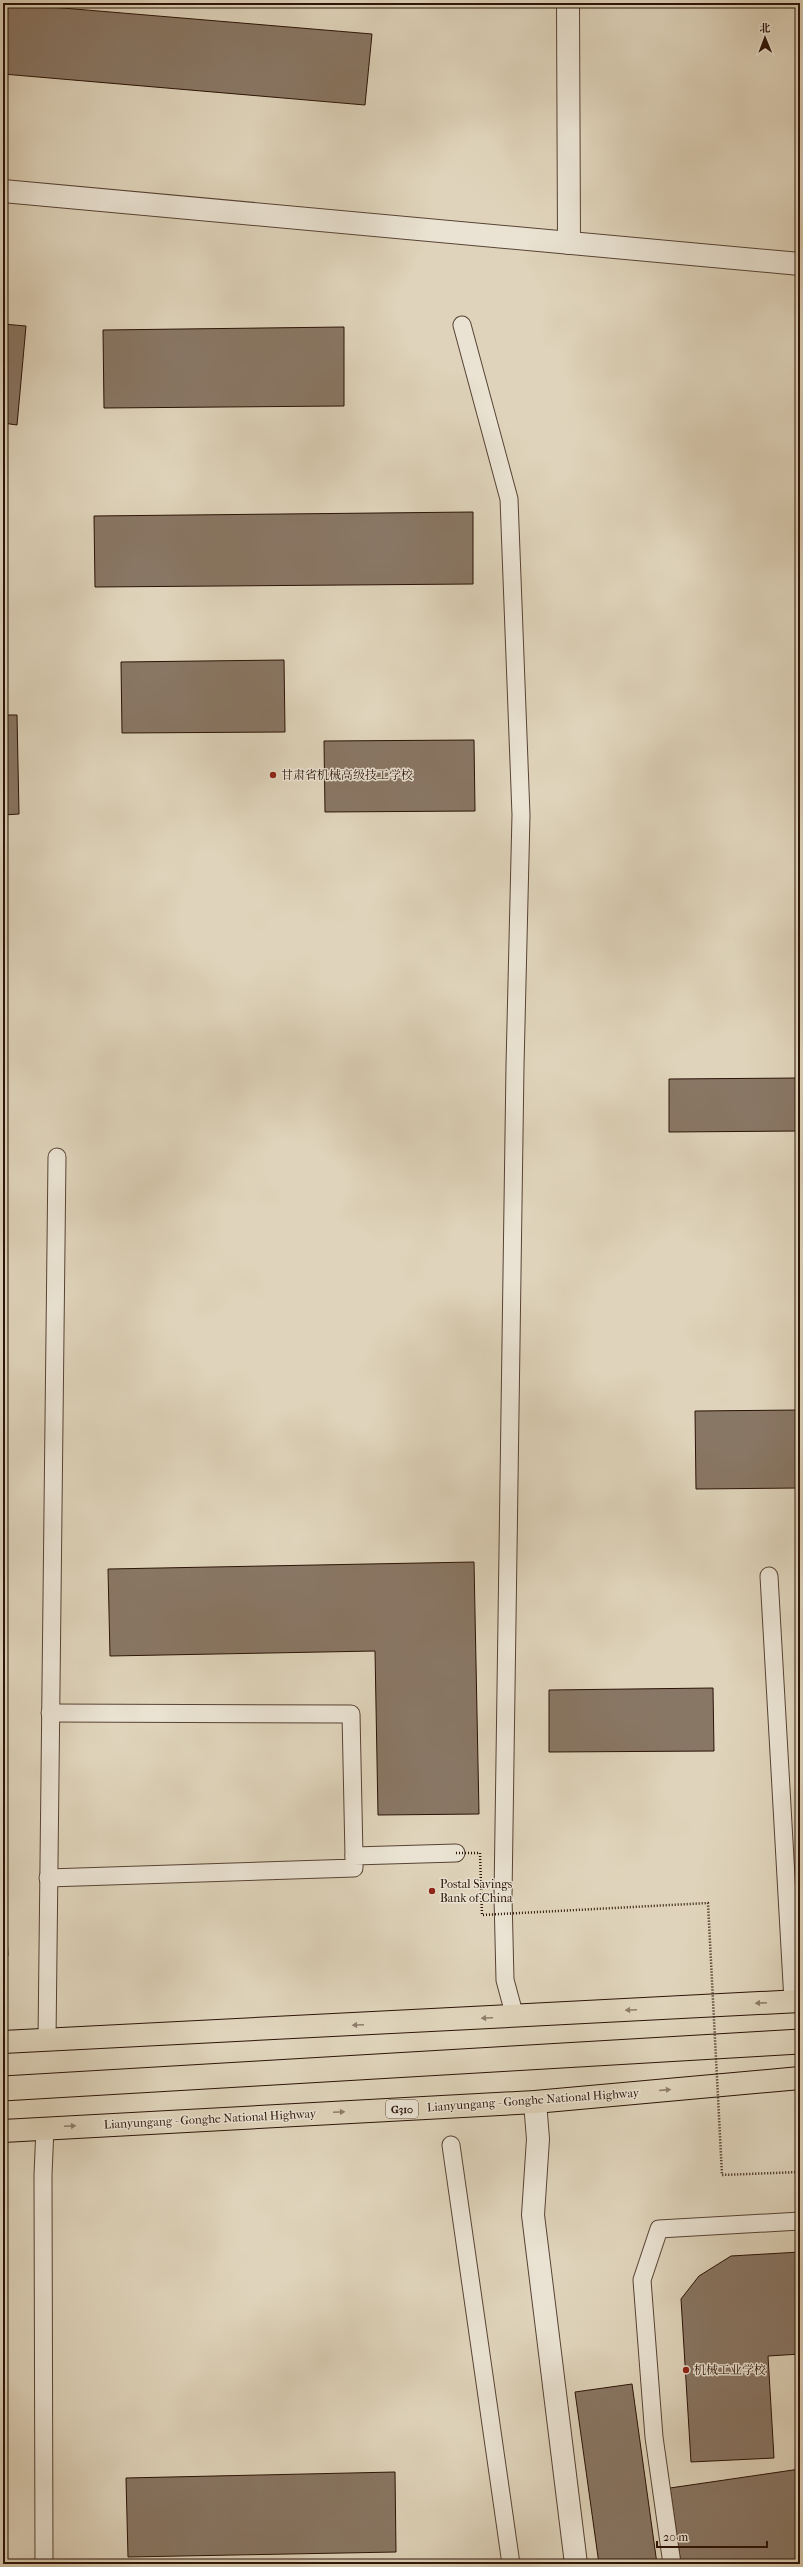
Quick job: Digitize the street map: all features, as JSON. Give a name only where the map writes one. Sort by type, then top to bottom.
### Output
[{"type":"highway","points":[[3,2042],[515,2017],[796,2001]]},
{"type":"highway","name":"Lianyungang - Gonghe National Highway","points":[[3,2131],[535,2102],[800,2078]]},
{"type":"street","points":[[568,3],[569,243]]},
{"type":"street","points":[[3,191],[800,264]]},
{"type":"street","points":[[535,2102],[538,2139],[533,2215],[576,2564]]},
{"type":"lane","points":[[462,325],[509,499],[521,815],[514,1082],[504,1897],[505,1980],[515,2017]]},
{"type":"lane","points":[[46,2040],[57,1157]]},
{"type":"lane","points":[[769,1576],[796,2001]]},
{"type":"lane","points":[[48,1878],[354,1868],[351,1714],[50,1713]]},
{"type":"lane","points":[[354,1856],[456,1853]]},
{"type":"lane","points":[[44,2564],[43,2175],[45,2128]]},
{"type":"lane","points":[[451,2146],[512,2564]]},
{"type":"lane","points":[[672,2564],[654,2437],[642,2280],[659,2229],[800,2221]]},
{"type":"path","points":[[456,1853],[480,1853],[482,1915],[708,1903],[722,2175],[800,2172]]},
{"type":"building","points":[[3,3],[372,34],[365,105],[3,74]]},
{"type":"building","points":[[3,324],[26,326],[17,425],[3,423]]},
{"type":"building","points":[[344,327],[344,406],[104,408],[103,330]]},
{"type":"building","points":[[473,512],[473,584],[95,587],[94,516]]},
{"type":"building","points":[[284,660],[285,732],[122,733],[121,662]]},
{"type":"building","points":[[3,715],[17,715],[19,814],[3,815]]},
{"type":"building","points":[[474,740],[475,811],[325,812],[324,741]]},
{"type":"building","points":[[800,1078],[800,1131],[669,1132],[669,1079]]},
{"type":"building","points":[[800,1410],[800,1488],[696,1489],[695,1411]]},
{"type":"building","points":[[474,1562],[479,1814],[378,1815],[375,1651],[110,1656],[108,1569]]},
{"type":"building","points":[[713,1688],[714,1751],[549,1752],[549,1690]]},
{"type":"building","points":[[3,1911],[6,1911],[8,1956],[3,1956]]},
{"type":"building","points":[[800,2252],[800,2354],[768,2356],[774,2458],[691,2462],[681,2299],[699,2276],[731,2256]]},
{"type":"building","points":[[632,2384],[657,2564],[599,2564],[575,2392]]},
{"type":"building","points":[[800,2469],[800,2564],[681,2564],[670,2488]]},
{"type":"building","points":[[395,2472],[396,2552],[128,2557],[126,2478]]},
{"type":"tram line","points":[[3,2076],[800,2029]]},
{"type":"tram line","points":[[3,2101],[800,2054]]},
{"type":"place","name":"甘肃省机械高级技工学校","points":[[273,775]]},
{"type":"place","name":"Postal Savings Bank of China","points":[[432,1891]]},
{"type":"place","name":"机械工业学校","points":[[686,2370]]}]
